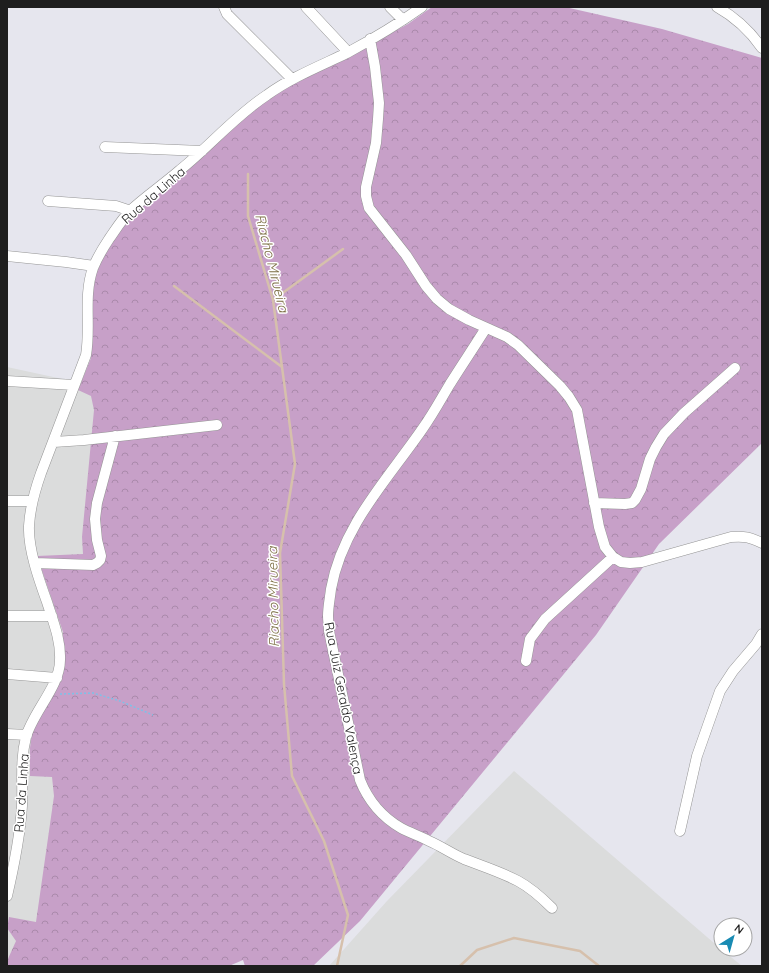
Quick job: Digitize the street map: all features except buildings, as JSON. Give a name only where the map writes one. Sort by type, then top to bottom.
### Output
[{"type":"street","points":[[224,7],[227,14],[292,79]]},
{"type":"street","points":[[306,7],[348,52]]},
{"type":"street","points":[[390,7],[403,20]]},
{"type":"street","name":"Rua da Linha","points":[[7,896],[16,858],[20,825],[23,792],[22,766],[24,747],[30,725],[48,695],[56,678],[60,661],[60,649],[56,629],[41,585],[31,544],[29,527],[32,501],[35,488],[54,442],[86,355],[88,344],[87,299],[89,281],[94,266],[102,250],[119,224],[142,200],[186,165],[266,95],[292,79],[348,52],[403,20],[422,7]]},
{"type":"street","points":[[717,7],[728,13],[744,26],[762,48]]},
{"type":"street","points":[[370,39],[379,103],[376,143],[366,187],[366,196],[369,208],[406,255],[426,286],[437,299],[449,309],[468,320],[508,337],[518,344],[569,396],[576,410],[599,527],[605,547],[613,558],[630,564],[642,562],[731,537],[744,536],[762,543]]},
{"type":"street","points":[[105,147],[202,151]]},
{"type":"street","points":[[48,201],[116,206],[131,211]]},
{"type":"street","points":[[7,256],[94,266]]},
{"type":"street","name":"Rua Juiz Geraldo Valença","points":[[486,328],[426,424],[391,470],[364,510],[347,540],[333,578],[329,600],[329,631],[360,780],[372,804],[401,828],[463,858],[519,881],[530,888],[552,908]]},
{"type":"street","points":[[594,503],[632,503],[641,489],[650,459],[664,434],[684,413],[735,368]]},
{"type":"street","points":[[7,380],[74,385]]},
{"type":"street","points":[[54,442],[217,425]]},
{"type":"street","points":[[35,563],[93,565],[100,560],[101,556],[97,540],[95,519],[96,510],[115,436]]},
{"type":"street","points":[[7,501],[32,501]]},
{"type":"street","points":[[526,661],[530,639],[544,619],[613,558]]},
{"type":"street","points":[[7,616],[52,616]]},
{"type":"street","points":[[680,831],[697,756],[720,691],[733,671],[756,644],[762,634]]},
{"type":"street","points":[[7,674],[56,678]]},
{"type":"street","points":[[7,734],[27,735]]},
{"type":"path","points":[[48,695],[93,693],[120,701],[153,715]]},
{"type":"shaded area","points":[[7,367],[118,391],[242,941],[231,966],[7,966]]},
{"type":"shaded area","points":[[514,771],[713,942],[713,957],[731,957],[742,966],[329,966],[387,901]]},
{"type":"green space","points":[[432,7],[565,7],[662,29],[762,58],[762,443],[659,544],[596,635],[360,921],[313,966],[245,966],[243,960],[229,966],[7,966],[7,961],[16,941],[7,928],[9,917],[36,922],[54,796],[52,777],[30,776],[30,748],[33,726],[63,663],[63,632],[37,556],[83,554],[82,537],[94,410],[91,396],[78,390],[91,358],[91,295],[96,269],[118,234],[135,212],[266,99],[292,83],[320,71],[408,24]]},
{"type":"waterway","name":"Riacho Mirueira","points":[[248,174],[248,216],[273,300],[295,464],[280,553],[284,684],[292,776],[324,841],[348,915],[337,966]]},
{"type":"waterway","points":[[273,300],[343,249]]},
{"type":"waterway","points":[[174,286],[282,367]]},
{"type":"waterway","name":"Riacho Mirueira","points":[[460,966],[477,950],[514,938],[580,951],[599,966]]}]
